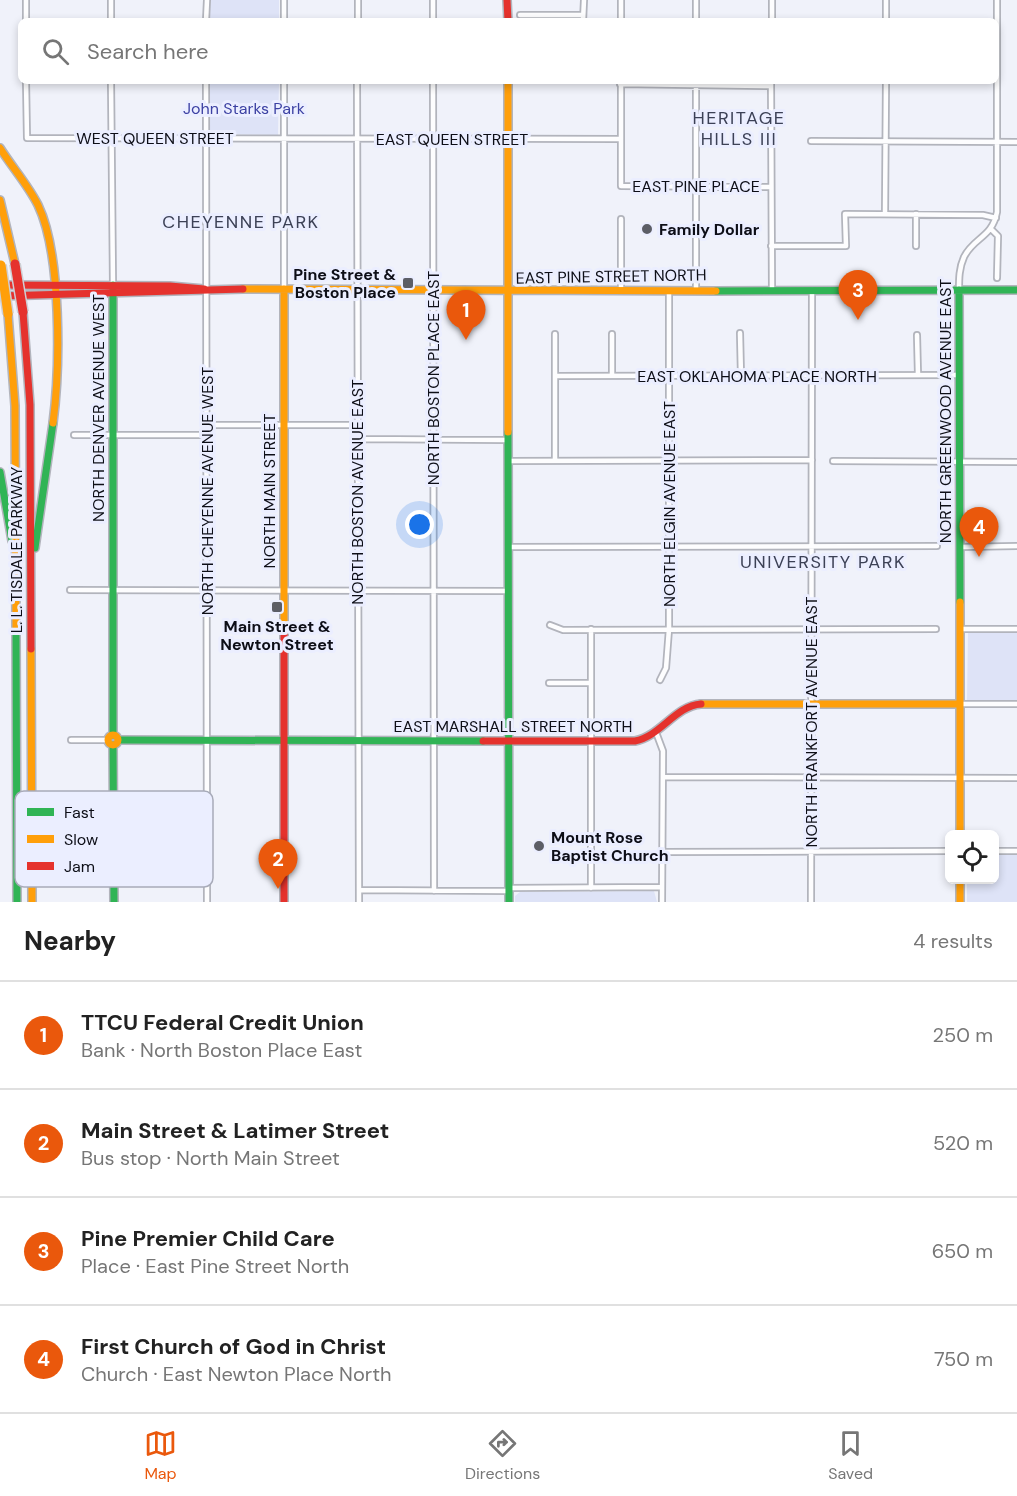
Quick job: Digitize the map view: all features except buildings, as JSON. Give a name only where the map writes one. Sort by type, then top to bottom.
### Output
[{"type":"main road","points":[[507,0],[508,18]]},
{"type":"main road","points":[[508,84],[509,902]]},
{"type":"main road","points":[[0,148],[26,184],[42,217],[56,289],[55,412],[31,574]]},
{"type":"main road","name":"L. L. TISDALE PARKWAY","points":[[0,200],[15,264],[22,312],[30,405],[32,791]]},
{"type":"main road","name":"L. L. TISDALE PARKWAY","points":[[0,264],[8,314],[15,406],[17,791]]},
{"type":"main road","name":"EAST PINE STREET NORTH","points":[[0,285],[56,289],[196,292],[206,289],[507,292],[1017,290]]},
{"type":"main road","name":"EAST PINE STREET NORTH","points":[[0,296],[56,289]]},
{"type":"main road","name":"NORTH DENVER AVENUE WEST","points":[[113,289],[113,791]]},
{"type":"main road","name":"NORTH MAIN STREET","points":[[284,289],[284,902]]},
{"type":"main road","name":"NORTH GREENWOOD AVENUE EAST","points":[[959,290],[960,830]]},
{"type":"main road","points":[[0,472],[16,567]]},
{"type":"main road","name":"EAST MARSHALL STREET NORTH","points":[[113,740],[640,741],[657,735],[678,713],[697,704],[960,704]]},
{"type":"main road","points":[[960,884],[960,902]]},
{"type":"main road","name":"L. L. TISDALE PARKWAY","points":[[17,887],[17,902]]},
{"type":"main road","name":"L. L. TISDALE PARKWAY","points":[[32,887],[32,902]]},
{"type":"main road","name":"NORTH DENVER AVENUE WEST","points":[[114,887],[114,902]]},
{"type":"street","points":[[26,0],[26,18]]},
{"type":"street","points":[[111,0],[111,18]]},
{"type":"street","points":[[206,18],[207,0]]},
{"type":"street","points":[[284,0],[284,18]]},
{"type":"street","points":[[358,0],[358,18]]},
{"type":"street","points":[[433,0],[433,18]]},
{"type":"street","points":[[520,15],[544,18],[583,18],[584,0]]},
{"type":"street","points":[[621,0],[621,18]]},
{"type":"street","points":[[696,0],[696,18]]},
{"type":"street","points":[[772,0],[772,18]]},
{"type":"street","points":[[886,0],[886,18]]},
{"type":"street","name":"NORTH GREENWOOD AVENUE EAST","points":[[997,0],[997,18]]},
{"type":"street","name":"WEST QUEEN STREET","points":[[26,84],[27,138],[284,139]]},
{"type":"street","name":"NORTH DENVER AVENUE WEST","points":[[111,84],[113,289]]},
{"type":"street","name":"NORTH CHEYENNE AVENUE WEST","points":[[206,84],[207,791]]},
{"type":"street","name":"NORTH MAIN STREET","points":[[284,84],[284,289]]},
{"type":"street","name":"NORTH BOSTON AVENUE EAST","points":[[357,84],[359,902]]},
{"type":"street","name":"NORTH BOSTON PLACE EAST","points":[[433,84],[434,891]]},
{"type":"street","points":[[620,84],[621,140]]},
{"type":"street","points":[[696,84],[696,290]]},
{"type":"street","points":[[771,84],[772,290]]},
{"type":"street","points":[[885,214],[886,84]]},
{"type":"street","name":"NORTH GREENWOOD AVENUE EAST","points":[[959,290],[960,270],[964,257],[989,232],[996,218],[997,84]]},
{"type":"street","name":"EAST QUEEN STREET","points":[[284,139],[621,140]]},
{"type":"street","name":"EAST PINE PLACE","points":[[621,140],[621,186],[771,187]]},
{"type":"street","points":[[812,141],[1017,141]]},
{"type":"street","points":[[771,246],[846,246],[845,214],[983,215],[996,218]]},
{"type":"street","points":[[916,214],[916,246]]},
{"type":"street","points":[[621,219],[621,290]]},
{"type":"street","points":[[989,232],[998,236],[997,278]]},
{"type":"street","name":"NORTH ELGIN AVENUE EAST","points":[[660,680],[666,668],[669,629],[669,290]]},
{"type":"street","name":"NORTH FRANKFORT AVENUE EAST","points":[[811,902],[812,290]]},
{"type":"street","points":[[740,333],[741,376]]},
{"type":"street","points":[[555,334],[555,461]]},
{"type":"street","points":[[612,334],[612,376]]},
{"type":"street","points":[[917,335],[918,375]]},
{"type":"street","name":"EAST OKLAHOMA PLACE NORTH","points":[[555,376],[959,375]]},
{"type":"street","points":[[207,425],[357,425]]},
{"type":"street","points":[[74,435],[206,435]]},
{"type":"street","points":[[357,440],[508,440]]},
{"type":"street","points":[[509,461],[812,460]]},
{"type":"street","points":[[833,461],[1017,462]]},
{"type":"street","points":[[508,547],[937,546]]},
{"type":"street","points":[[960,547],[1017,546]]},
{"type":"street","points":[[70,590],[508,591]]},
{"type":"street","points":[[550,625],[563,630],[936,629]]},
{"type":"street","points":[[591,629],[591,888]]},
{"type":"street","points":[[960,629],[1017,629]]},
{"type":"street","points":[[549,683],[591,683]]},
{"type":"street","name":"EAST MARSHALL STREET NORTH","points":[[960,704],[1017,704]]},
{"type":"street","points":[[657,735],[663,752],[662,902]]},
{"type":"street","points":[[70,740],[113,740]]},
{"type":"street","points":[[663,777],[1017,778]]},
{"type":"street","points":[[663,852],[945,851]]},
{"type":"street","points":[[999,851],[1017,851]]},
{"type":"street","points":[[359,890],[662,887]]},
{"type":"green space","points":[[210,0],[279,0],[279,18],[209,18]]},
{"type":"green space","name":"John Starks Park","points":[[209,84],[279,84],[278,135],[212,134],[209,128]]},
{"type":"green space","points":[[968,632],[1017,633],[1017,700],[967,700]]},
{"type":"green space","points":[[999,854],[1017,855],[1017,902],[967,902],[967,884],[999,884]]},
{"type":"green space","points":[[654,891],[657,902],[515,902],[515,896],[520,892]]},
{"type":"traffic: fast","points":[[113,285],[113,735]]},
{"type":"traffic: fast","points":[[959,290],[960,602]]},
{"type":"traffic: fast","points":[[716,291],[1017,290]]},
{"type":"traffic: fast","points":[[35,548],[53,423]]},
{"type":"traffic: fast","points":[[508,432],[509,902]]},
{"type":"traffic: fast","points":[[0,472],[12,541]]},
{"type":"traffic: fast","points":[[16,630],[17,791]]},
{"type":"traffic: fast","points":[[119,740],[483,741]]},
{"type":"traffic: fast","points":[[113,745],[113,791]]},
{"type":"traffic: fast","points":[[17,887],[17,902]]},
{"type":"traffic: fast","points":[[114,887],[114,902]]},
{"type":"traffic: slow","points":[[508,84],[508,432]]},
{"type":"traffic: slow","points":[[0,148],[30,190],[46,227],[55,282],[57,312],[57,373],[53,423]]},
{"type":"traffic: slow","points":[[0,200],[15,264]]},
{"type":"traffic: slow","points":[[1,265],[8,314]]},
{"type":"traffic: slow","points":[[243,289],[716,291]]},
{"type":"traffic: slow","points":[[284,289],[284,633]]},
{"type":"traffic: slow","points":[[8,314],[15,406],[16,630]]},
{"type":"traffic: slow","points":[[960,602],[960,830]]},
{"type":"traffic: slow","points":[[31,649],[32,791]]},
{"type":"traffic: slow","points":[[701,704],[960,704]]},
{"type":"traffic: slow","points":[[113,735],[117,736],[118,740],[117,744],[113,745],[109,744],[108,740],[109,736],[113,735]]},
{"type":"traffic: slow","points":[[960,884],[960,902]]},
{"type":"traffic: slow","points":[[32,887],[32,902]]},
{"type":"traffic: jam","points":[[507,0],[508,18]]},
{"type":"traffic: jam","points":[[15,264],[23,312]]},
{"type":"traffic: jam","points":[[0,285],[170,286],[204,289]]},
{"type":"traffic: jam","points":[[0,296],[243,289]]},
{"type":"traffic: jam","points":[[23,312],[30,405],[31,649]]},
{"type":"traffic: jam","points":[[284,633],[284,902]]},
{"type":"traffic: jam","points":[[483,741],[635,741],[653,733],[683,710],[701,704]]},
{"type":"place","name":"Family Dollar","points":[[647,229]]},
{"type":"place","name":"Pine Street & Boston Place","points":[[408,283]]},
{"type":"place","name":"Pine Premier Child Care","points":[[858,320]]},
{"type":"place","name":"TTCU Federal Credit Union","points":[[466,340]]},
{"type":"place","name":"First Church of God in Christ","points":[[979,557]]},
{"type":"place","name":"Main Street & Newton Street","points":[[277,607]]},
{"type":"place","name":"Mount Rose Baptist Church","points":[[539,846]]},
{"type":"place","name":"Main Street & Latimer Street","points":[[278,889]]},
{"type":"district","name":"HERITAGE HILLS III","points":[[739,128]]},
{"type":"district","name":"CHEYENNE PARK","points":[[241,222]]},
{"type":"district","name":"UNIVERSITY PARK","points":[[823,562]]}]
